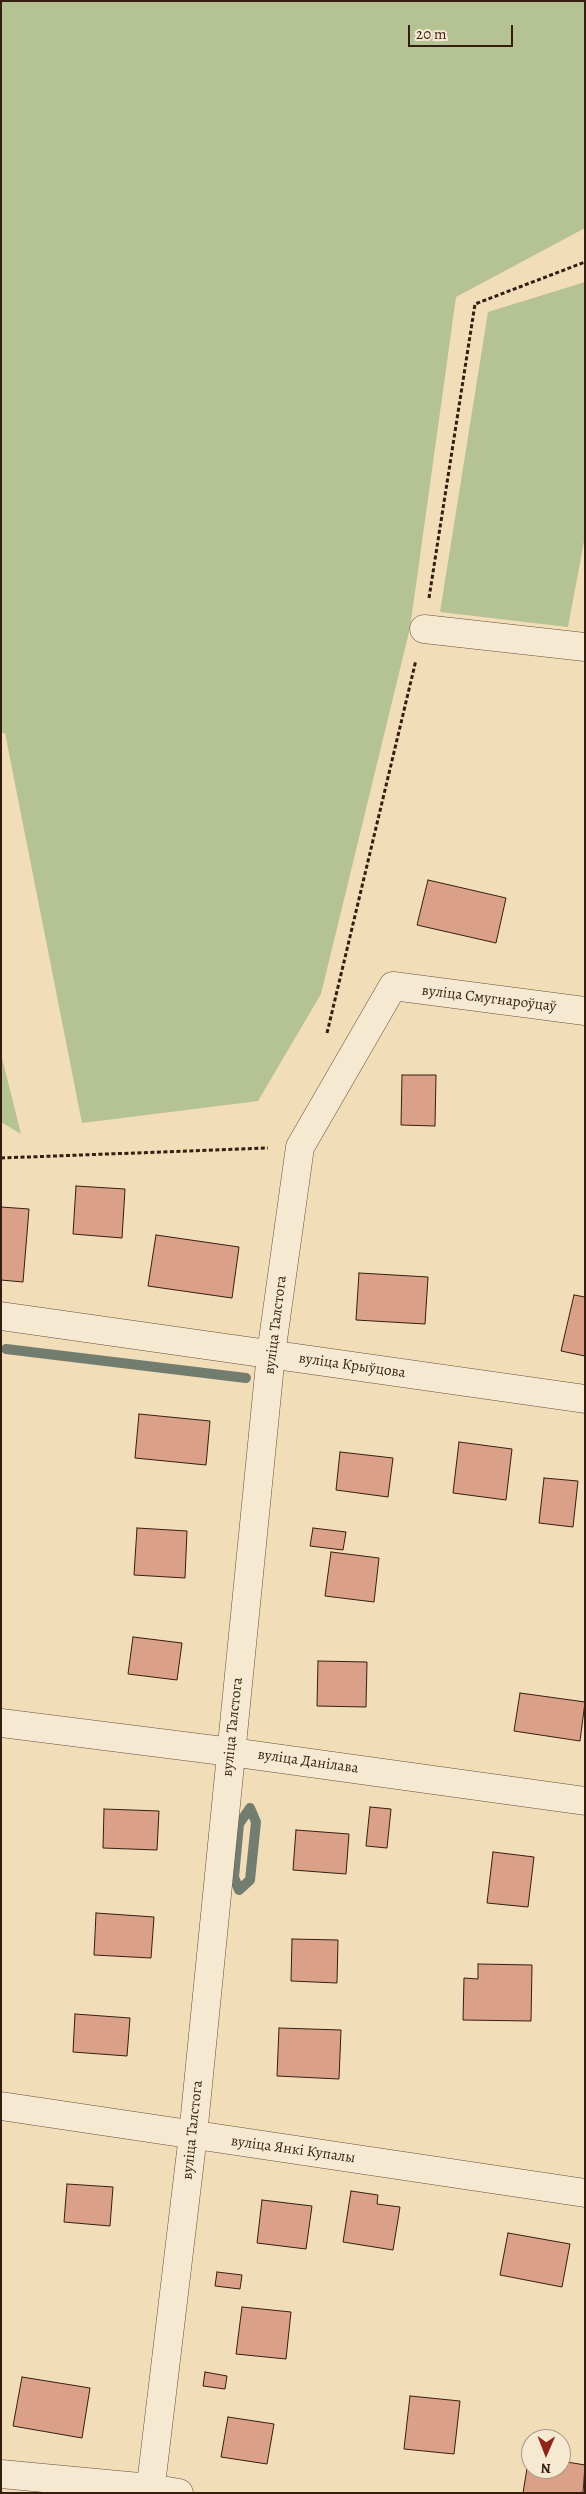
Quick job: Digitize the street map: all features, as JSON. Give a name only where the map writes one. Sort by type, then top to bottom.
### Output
[{"type":"street","points":[[424,629],[585,647]]},
{"type":"street","name":"вуліца Смугнароўцаў","points":[[393,986],[585,1011]]},
{"type":"street","name":"вуліца Талстога","points":[[150,2490],[193,2135],[271,1354],[300,1147],[393,986]]},
{"type":"street","name":"вуліца Крыўцова","points":[[1,1316],[585,1399]]},
{"type":"street","name":"вуліца Данілава","points":[[1,1724],[231,1752],[585,1802]]},
{"type":"street","name":"вуліца Янкі Купалы","points":[[1,2106],[585,2193]]},
{"type":"street","points":[[1,2474],[179,2493]]},
{"type":"path","points":[[325,1042],[424,629],[475,304],[585,262]]},
{"type":"path","points":[[1,1158],[300,1147]]},
{"type":"green space","points":[[1,1],[585,1],[585,228],[456,297],[410,628],[321,994],[258,1101],[82,1123],[5,733],[1,733]]},
{"type":"green space","points":[[585,282],[585,536],[568,627],[440,612],[488,312]]},
{"type":"green space","points":[[1,1054],[21,1134],[1,1122]]},
{"type":"building","points":[[428,880],[506,898],[496,943],[417,925]]},
{"type":"building","points":[[402,1075],[436,1075],[435,1126],[401,1125]]},
{"type":"building","points":[[76,1186],[125,1189],[122,1238],[73,1234]]},
{"type":"building","points":[[1,1207],[29,1209],[23,1282],[1,1280]]},
{"type":"building","points":[[156,1235],[239,1247],[232,1298],[148,1286]]},
{"type":"building","points":[[359,1273],[428,1277],[425,1324],[356,1320]]},
{"type":"building","points":[[574,1295],[585,1297],[585,1356],[561,1351]]},
{"type":"building","points":[[139,1414],[210,1421],[206,1465],[135,1458]]},
{"type":"building","points":[[459,1442],[512,1449],[506,1500],[453,1493]]},
{"type":"building","points":[[340,1452],[393,1458],[388,1497],[336,1490]]},
{"type":"building","points":[[544,1478],[578,1481],[573,1527],[539,1523]]},
{"type":"building","points":[[137,1528],[187,1531],[185,1578],[134,1575]]},
{"type":"building","points":[[313,1528],[346,1532],[343,1550],[310,1546]]},
{"type":"building","points":[[331,1552],[379,1558],[374,1602],[325,1596]]},
{"type":"building","points":[[133,1637],[182,1643],[177,1680],[128,1674]]},
{"type":"building","points":[[318,1661],[367,1662],[366,1707],[317,1706]]},
{"type":"building","points":[[520,1693],[585,1702],[580,1741],[514,1731]]},
{"type":"building","points":[[370,1807],[391,1809],[387,1848],[366,1846]]},
{"type":"building","points":[[104,1809],[159,1811],[157,1850],[103,1848]]},
{"type":"building","points":[[296,1830],[349,1834],[346,1874],[293,1870]]},
{"type":"building","points":[[493,1852],[534,1857],[528,1907],[487,1903]]},
{"type":"building","points":[[96,1913],[154,1917],[151,1958],[94,1955]]},
{"type":"building","points":[[292,1939],[338,1940],[337,1983],[291,1981]]},
{"type":"building","points":[[478,1964],[532,1965],[531,2021],[463,2020],[464,1978],[478,1979]]},
{"type":"building","points":[[75,2014],[130,2018],[127,2056],[73,2052]]},
{"type":"building","points":[[279,2028],[341,2030],[339,2079],[277,2076]]},
{"type":"building","points":[[67,2184],[113,2187],[110,2226],[64,2222]]},
{"type":"building","points":[[351,2191],[378,2195],[377,2204],[400,2207],[393,2250],[343,2242]]},
{"type":"building","points":[[262,2200],[312,2206],[306,2249],[257,2243]]},
{"type":"building","points":[[508,2233],[570,2244],[562,2287],[500,2275]]},
{"type":"building","points":[[217,2272],[242,2275],[240,2289],[215,2286]]},
{"type":"building","points":[[242,2307],[291,2312],[286,2359],[236,2354]]},
{"type":"building","points":[[205,2372],[227,2376],[225,2389],[203,2386]]},
{"type":"building","points":[[22,2377],[90,2388],[82,2438],[13,2426]]},
{"type":"building","points":[[410,2396],[460,2401],[454,2454],[404,2449]]},
{"type":"building","points":[[228,2417],[274,2424],[267,2464],[221,2457]]},
{"type":"building","points":[[571,2463],[585,2465],[583,2493],[523,2493],[525,2479],[571,2479]]},
{"type":"waterway","points":[[6,1349],[246,1378]]},
{"type":"waterway","points":[[250,1808],[256,1822],[250,1880],[239,1890],[234,1877],[239,1824],[250,1808]]}]
